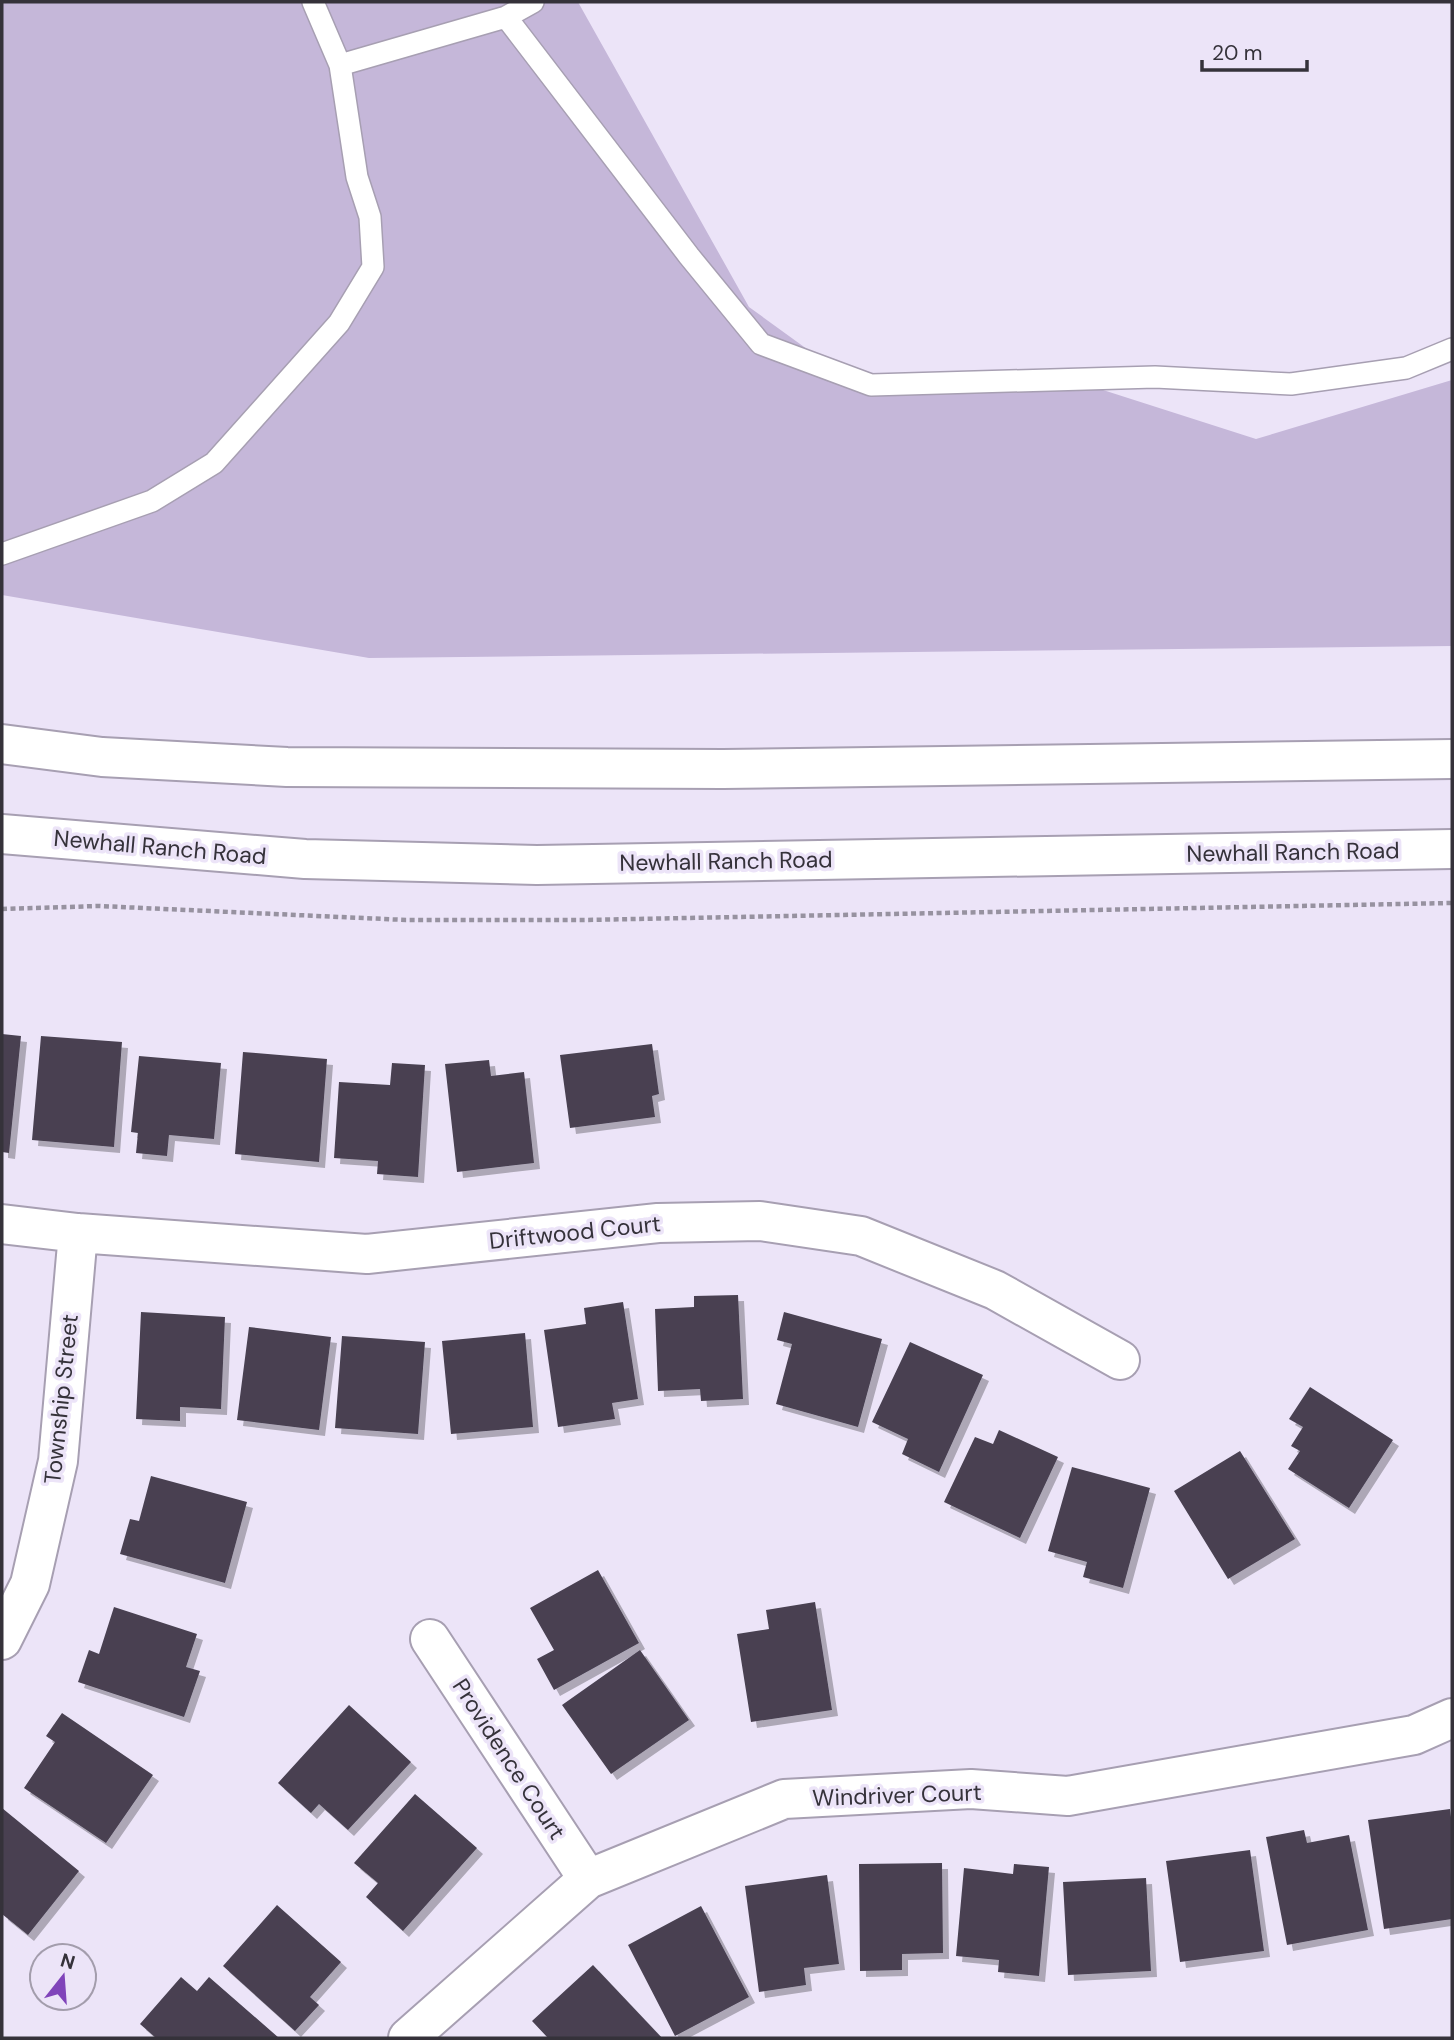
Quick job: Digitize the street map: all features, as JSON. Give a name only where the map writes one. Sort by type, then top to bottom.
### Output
[{"type":"street","points":[[2,744],[102,757],[287,767],[723,769],[1452,759]]},
{"type":"street","name":"Newhall Ranch Road","points":[[2,834],[305,859],[537,864],[1452,849]]},
{"type":"street","name":"Driftwood Court","points":[[2,1224],[78,1233],[367,1254],[658,1223],[760,1221],[860,1236],[995,1290],[1120,1360]]},
{"type":"street","name":"Township Street","points":[[2,1640],[30,1584],[58,1461],[78,1233]]},
{"type":"street","name":"Providence Court","points":[[430,1639],[588,1878]]},
{"type":"street","name":"Windriver Court","points":[[408,2038],[588,1878],[784,1799],[971,1789],[1068,1797],[1413,1735],[1452,1718]]},
{"type":"lane","points":[[2,554],[152,501],[214,463],[339,323],[373,267],[370,217],[357,177],[340,65],[313,2]]},
{"type":"lane","points":[[340,65],[506,17],[533,2]]},
{"type":"lane","points":[[506,17],[689,256],[761,344],[871,385],[1155,377],[1290,384],[1406,368],[1452,349]]},
{"type":"path","points":[[2,909],[99,906],[406,920],[583,920],[1452,903]]},
{"type":"shaded area","points":[[2,2],[578,2],[749,307],[865,391],[1103,390],[1256,439],[1452,380],[1452,646],[369,658],[2,595]]},
{"type":"building","points":[[2,1034],[21,1036],[9,1153],[2,1152]]},
{"type":"building","points":[[41,1036],[122,1042],[114,1147],[32,1140]]},
{"type":"building","points":[[652,1044],[659,1094],[652,1096],[655,1117],[570,1128],[560,1055]]},
{"type":"building","points":[[243,1052],[327,1059],[319,1162],[235,1154]]},
{"type":"building","points":[[139,1056],[221,1063],[214,1139],[169,1135],[167,1156],[136,1153],[138,1133],[131,1132]]},
{"type":"building","points":[[489,1060],[491,1076],[524,1072],[534,1163],[457,1172],[445,1064]]},
{"type":"building","points":[[392,1063],[425,1065],[418,1177],[377,1174],[378,1161],[334,1158],[339,1082],[390,1085]]},
{"type":"building","points":[[738,1295],[743,1399],[701,1401],[700,1389],[658,1391],[655,1309],[694,1307],[694,1296]]},
{"type":"building","points":[[623,1302],[638,1399],[612,1403],[615,1419],[558,1427],[544,1330],[586,1324],[584,1308]]},
{"type":"building","points":[[141,1312],[225,1317],[221,1409],[180,1407],[180,1421],[136,1419]]},
{"type":"building","points":[[784,1312],[882,1339],[858,1427],[776,1404],[792,1344],[777,1340]]},
{"type":"building","points":[[249,1327],[331,1337],[319,1430],[237,1420]]},
{"type":"building","points":[[525,1333],[533,1427],[451,1434],[442,1341]]},
{"type":"building","points":[[342,1336],[425,1342],[418,1434],[335,1428]]},
{"type":"building","points":[[910,1342],[983,1375],[939,1472],[902,1454],[908,1439],[872,1422]]},
{"type":"building","points":[[1310,1387],[1393,1440],[1349,1508],[1288,1469],[1300,1451],[1291,1446],[1303,1427],[1289,1419]]},
{"type":"building","points":[[999,1430],[1058,1457],[1020,1538],[944,1502],[975,1437],[993,1444]]},
{"type":"building","points":[[1240,1451],[1295,1539],[1228,1579],[1174,1491]]},
{"type":"building","points":[[1072,1467],[1150,1488],[1123,1588],[1083,1577],[1087,1562],[1048,1551]]},
{"type":"building","points":[[151,1476],[247,1502],[225,1583],[120,1554],[130,1519],[139,1521]]},
{"type":"building","points":[[598,1570],[639,1643],[554,1690],[537,1659],[554,1650],[530,1608]]},
{"type":"building","points":[[815,1602],[832,1710],[751,1722],[737,1634],[769,1629],[766,1610]]},
{"type":"building","points":[[114,1607],[197,1634],[186,1667],[200,1671],[184,1717],[78,1682],[89,1650],[99,1654]]},
{"type":"building","points":[[640,1650],[689,1720],[611,1774],[562,1705]]},
{"type":"building","points":[[349,1705],[411,1762],[348,1830],[319,1804],[311,1813],[278,1783]]},
{"type":"building","points":[[62,1713],[153,1775],[106,1843],[24,1788],[55,1742],[46,1736]]},
{"type":"building","points":[[415,1794],[477,1848],[403,1931],[366,1897],[378,1883],[354,1863]]},
{"type":"building","points":[[2,1808],[79,1871],[28,1935],[2,1914]]},
{"type":"building","points":[[1450,1809],[1452,1919],[1384,1929],[1368,1820]]},
{"type":"building","points":[[1304,1830],[1307,1843],[1349,1835],[1368,1930],[1287,1945],[1266,1837]]},
{"type":"building","points":[[1250,1850],[1264,1951],[1180,1962],[1166,1861]]},
{"type":"building","points":[[942,1863],[943,1953],[902,1954],[902,1970],[860,1971],[859,1864]]},
{"type":"building","points":[[1014,1864],[1049,1867],[1039,1976],[998,1972],[999,1960],[956,1956],[964,1868],[1013,1874]]},
{"type":"building","points":[[827,1875],[839,1964],[804,1968],[806,1985],[759,1992],[745,1886]]},
{"type":"building","points":[[1146,1878],[1151,1971],[1068,1975],[1063,1882]]},
{"type":"building","points":[[277,1905],[341,1962],[310,1997],[319,2005],[295,2031],[223,1966]]},
{"type":"building","points":[[701,1906],[749,1997],[675,2036],[628,1945]]},
{"type":"building","points":[[593,1965],[662,2038],[548,2038],[532,2021]]},
{"type":"building","points":[[181,1977],[197,1991],[209,1977],[279,2038],[156,2038],[140,2024]]}]
